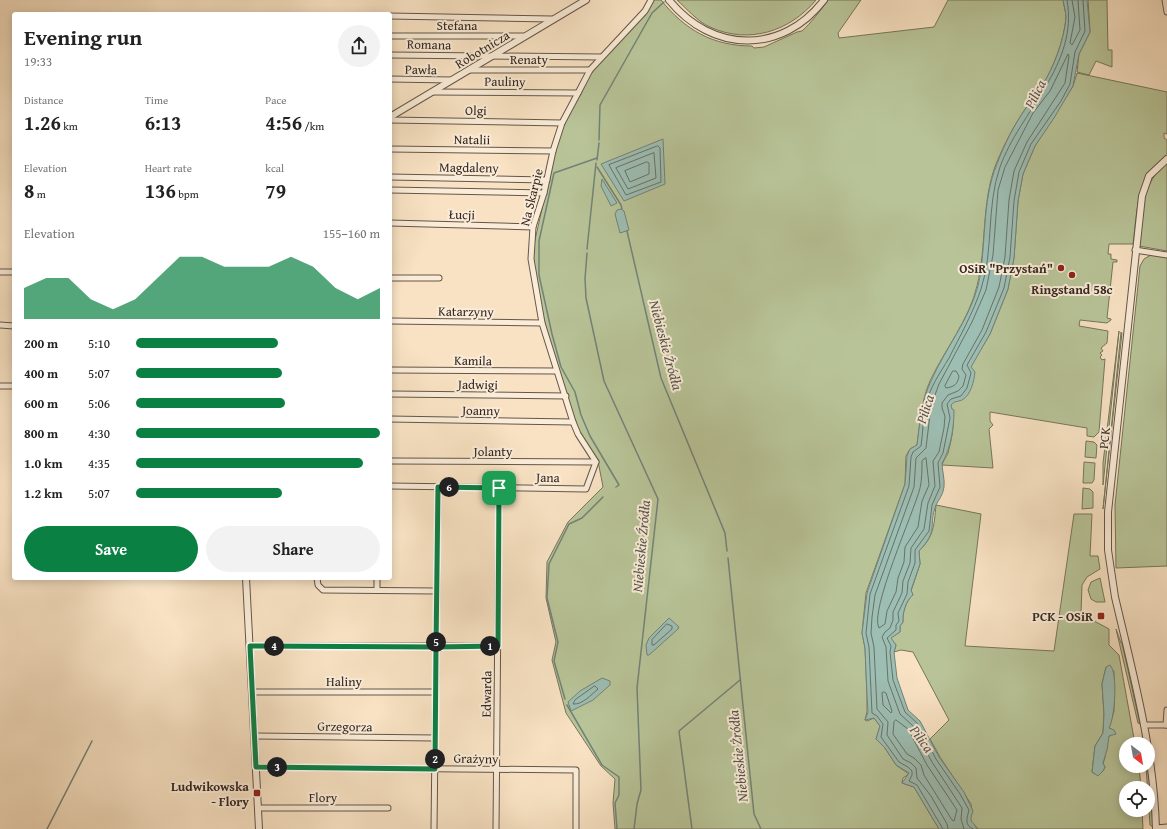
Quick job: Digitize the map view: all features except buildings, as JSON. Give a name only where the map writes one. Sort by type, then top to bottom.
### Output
[{"type":"street","name":"Robotnicza","points":[[392,116],[585,0]]},
{"type":"street","name":"Na Skarpie","points":[[596,462],[578,434],[573,422],[566,396],[556,372],[542,323],[531,259],[533,227],[544,193],[553,151],[562,123],[590,70],[645,11],[651,0]]},
{"type":"street","points":[[669,0],[691,22],[707,32],[725,38],[752,41],[772,38],[793,29],[811,16],[824,0]]},
{"type":"street","points":[[1165,0],[1167,12]]},
{"type":"street","points":[[392,16],[552,19]]},
{"type":"street","name":"Stefana","points":[[392,36],[523,36]]},
{"type":"street","name":"Romana","points":[[392,55],[601,57]]},
{"type":"street","name":"Renaty","points":[[469,70],[590,70]]},
{"type":"street","name":"Pawła","points":[[392,79],[451,80]]},
{"type":"street","name":"Pauliny","points":[[432,92],[578,93]]},
{"type":"street","name":"Olgi","points":[[392,120],[562,123]]},
{"type":"street","name":"Natalii","points":[[392,149],[553,151]]},
{"type":"street","name":"PCK","points":[[1156,828],[1155,796],[1144,725],[1110,572],[1107,530],[1110,480],[1135,250],[1144,186],[1156,168],[1167,159]]},
{"type":"street","name":"Magdaleny","points":[[392,177],[547,180]]},
{"type":"street","points":[[392,190],[544,193]]},
{"type":"street","name":"Łucji","points":[[392,223],[533,227]]},
{"type":"street","points":[[1135,250],[1167,255]]},
{"type":"street","points":[[0,272],[12,272]]},
{"type":"street","points":[[392,278],[439,278]]},
{"type":"street","name":"Katarzyny","points":[[392,321],[542,323]]},
{"type":"street","points":[[0,325],[12,326]]},
{"type":"street","name":"Kamila","points":[[392,370],[556,372]]},
{"type":"street","points":[[0,386],[12,386]]},
{"type":"street","name":"Jadwigi","points":[[392,394],[566,396]]},
{"type":"street","name":"Joanny","points":[[392,419],[573,422]]},
{"type":"street","name":"Jolanty","points":[[392,461],[596,462]]},
{"type":"street","name":"Jana","points":[[392,486],[586,489],[596,462]]},
{"type":"street","points":[[434,829],[438,487]]},
{"type":"street","name":"Edwarda","points":[[496,829],[499,488]]},
{"type":"street","points":[[246,580],[259,829]]},
{"type":"street","points":[[317,580],[318,585],[323,590],[436,590]]},
{"type":"street","points":[[377,580],[377,590]]},
{"type":"street","points":[[250,646],[498,646]]},
{"type":"street","name":"Haliny","points":[[252,692],[435,692]]},
{"type":"street","points":[[1144,725],[1167,725],[1167,710]]},
{"type":"street","name":"Grzegorza","points":[[255,736],[435,738]]},
{"type":"street","name":"Grażyny","points":[[256,767],[576,770],[576,829]]},
{"type":"street","name":"Flory","points":[[258,808],[388,808]]},
{"type":"street","points":[[1156,828],[1167,828]]},
{"type":"green space","points":[[653,0],[661,0],[680,20],[701,34],[725,43],[752,46],[754,48],[764,47],[802,31],[812,21],[828,0],[861,0],[838,33],[839,38],[934,27],[948,0],[1063,0],[1066,18],[1061,44],[1046,79],[1013,128],[996,164],[988,194],[982,256],[977,286],[963,323],[936,369],[927,389],[921,413],[917,445],[910,449],[906,456],[905,484],[866,593],[862,633],[865,648],[867,695],[867,712],[865,720],[867,721],[874,718],[880,726],[876,739],[885,748],[896,765],[909,774],[903,778],[902,783],[914,787],[939,829],[615,829],[613,803],[615,779],[601,766],[566,713],[552,660],[556,642],[546,598],[547,562],[568,522],[603,487],[598,461],[579,434],[557,370],[543,320],[534,266],[533,249],[555,151],[565,122],[592,71]]},
{"type":"green space","points":[[677,0],[816,0],[806,11],[781,27],[754,35],[739,35],[706,25],[697,19]]},
{"type":"green space","points":[[1088,0],[1107,0],[1108,50],[1112,50],[1112,67],[1096,61],[1089,75],[1077,72],[1079,54],[1090,32]]},
{"type":"green space","name":"OSiR \"Przystań\"","points":[[1077,73],[1167,92],[1167,134],[1164,133],[1164,138],[1167,140],[1167,156],[1157,165],[1143,185],[1138,206],[1133,244],[1109,244],[1108,254],[1111,254],[1111,259],[1117,260],[1117,262],[1113,262],[1107,318],[1111,320],[1107,323],[1080,320],[1079,326],[1108,331],[1107,343],[1101,348],[1103,351],[1100,353],[1102,355],[1100,357],[1102,360],[1105,359],[1099,432],[1094,437],[1087,436],[1087,428],[990,412],[990,421],[993,425],[989,429],[993,468],[942,465],[948,453],[952,435],[953,417],[950,405],[953,402],[963,399],[970,367],[990,334],[1008,289],[1014,258],[1018,201],[1023,174],[1035,146],[1073,86]]},
{"type":"green space","points":[[1167,162],[1167,251],[1139,246],[1142,211],[1147,191],[1151,181]]},
{"type":"green space","points":[[1151,255],[1167,257],[1167,566],[1116,568],[1115,505],[1140,266],[1144,259]]},
{"type":"green space","points":[[1119,331],[1103,485],[1103,463]]},
{"type":"green space","points":[[1121,332],[1122,333],[1103,509]]},
{"type":"green space","points":[[1086,441],[1094,442],[1097,445],[1096,458],[1085,457]]},
{"type":"green space","points":[[1084,462],[1095,463],[1094,480],[1092,483],[1083,483]]},
{"type":"green space","points":[[1083,488],[1090,489],[1093,492],[1093,508],[1082,509]]},
{"type":"green space","points":[[936,505],[981,514],[965,646],[1054,651],[1074,514],[1092,514],[1090,556],[1098,556],[1100,569],[1087,577],[1082,585],[1081,614],[1109,629],[1109,645],[1119,655],[1134,737],[1119,737],[1119,773],[1140,773],[1140,781],[1119,781],[1119,817],[1142,817],[1143,829],[978,829],[973,824],[970,817],[972,809],[971,804],[930,739],[949,720],[913,652],[901,650],[894,652],[896,645],[890,638],[900,632],[905,607],[908,600],[913,595],[911,591],[920,564],[919,551],[928,540],[934,525]],"holes":[[[1106,667],[1114,671],[1114,711],[1109,728],[1112,730],[1108,739],[1103,764],[1105,767],[1103,771],[1095,774],[1092,772],[1095,746],[1103,733],[1104,714],[1102,684]]]},
{"type":"green space","points":[[1100,578],[1105,602],[1096,602],[1091,599],[1088,590],[1091,582]]},
{"type":"green space","points":[[1116,629],[1122,643],[1140,724],[1138,723]]},
{"type":"green space","points":[[1146,773],[1150,773],[1151,781],[1147,781]]},
{"type":"green space","points":[[1149,817],[1153,817],[1153,827],[1150,825]]},
{"type":"water","name":"Pilica","points":[[1063,0],[1087,0],[1090,32],[1079,54],[1073,86],[1035,146],[1023,174],[1018,201],[1014,258],[1008,289],[990,334],[971,367],[975,372],[970,391],[965,398],[954,402],[951,405],[952,409],[954,410],[953,423],[950,444],[942,463],[944,487],[942,495],[936,505],[929,538],[919,551],[920,564],[911,590],[913,595],[908,600],[905,607],[900,632],[891,638],[896,645],[894,652],[897,678],[908,710],[920,721],[939,757],[964,792],[973,811],[971,820],[977,829],[939,829],[914,787],[902,783],[909,773],[896,765],[885,748],[876,739],[880,726],[874,718],[865,720],[868,712],[865,648],[862,633],[867,593],[905,484],[907,456],[910,449],[917,445],[921,413],[925,397],[937,369],[969,311],[978,286],[983,256],[986,209],[992,179],[997,164],[1013,128],[1040,89],[1051,70],[1058,53],[1066,18]]},
{"type":"water","points":[[663,139],[665,184],[624,201],[601,164]]},
{"type":"water","points":[[602,179],[617,203],[611,206],[601,186]]},
{"type":"water","points":[[621,209],[624,211],[629,230],[620,233],[615,214],[617,210]]},
{"type":"water","points":[[669,618],[679,627],[678,629],[649,655],[647,655],[646,645],[649,638]]},
{"type":"water","points":[[1110,665],[1114,676],[1115,695],[1113,715],[1109,728],[1114,730],[1116,734],[1109,736],[1103,763],[1105,767],[1098,776],[1092,772],[1095,746],[1103,733],[1104,714],[1102,684],[1106,667]]},
{"type":"water","points":[[602,678],[610,681],[610,685],[593,700],[571,711],[568,702],[580,691]]},
{"type":"waterway","name":"Niebieskie Źródła","points":[[599,140],[600,105],[652,13],[664,2]]},
{"type":"waterway","name":"Niebieskie Źródła","points":[[597,160],[599,143]]},
{"type":"waterway","points":[[597,158],[554,173],[539,241],[539,275],[561,367],[575,392],[581,415],[590,436],[619,485],[616,487]]},
{"type":"waterway","name":"Niebieskie Źródła","points":[[587,249],[596,163]]},
{"type":"waterway","name":"Niebieskie Żródła","points":[[597,167],[622,209]]},
{"type":"waterway","name":"Niebieskie Żródła","points":[[627,231],[661,378],[725,533],[727,551]]},
{"type":"waterway","name":"Niebieskie Źródła","points":[[587,253],[585,279],[586,298],[604,381],[658,499],[637,688],[641,790],[637,804],[634,829]]},
{"type":"waterway","points":[[565,699],[554,661],[558,642],[547,598],[549,564],[569,524],[582,518],[603,497]]},
{"type":"waterway","name":"Niebieskie Żródła","points":[[728,558],[754,814],[761,829]]},
{"type":"waterway","name":"Niebieskie Żródła","points":[[692,829],[679,731],[740,680]]},
{"type":"waterway","points":[[567,705],[602,765],[619,777],[619,795],[615,803],[617,829]]},
{"type":"waterway","points":[[47,829],[92,741]]},
{"type":"place","name":"OSiR \"Przystań\"","points":[[1061,268]]},
{"type":"place","name":"Ringstand 58c","points":[[1072,275]]},
{"type":"place","name":"PCK - OSiR","points":[[1101,616]]},
{"type":"place","name":"Ludwikowska - Flory","points":[[257,793]]},
{"type":"route","points":[[499,488],[438,487],[436,647],[250,646],[256,767],[435,769],[436,647],[498,646],[499,488]]}]
